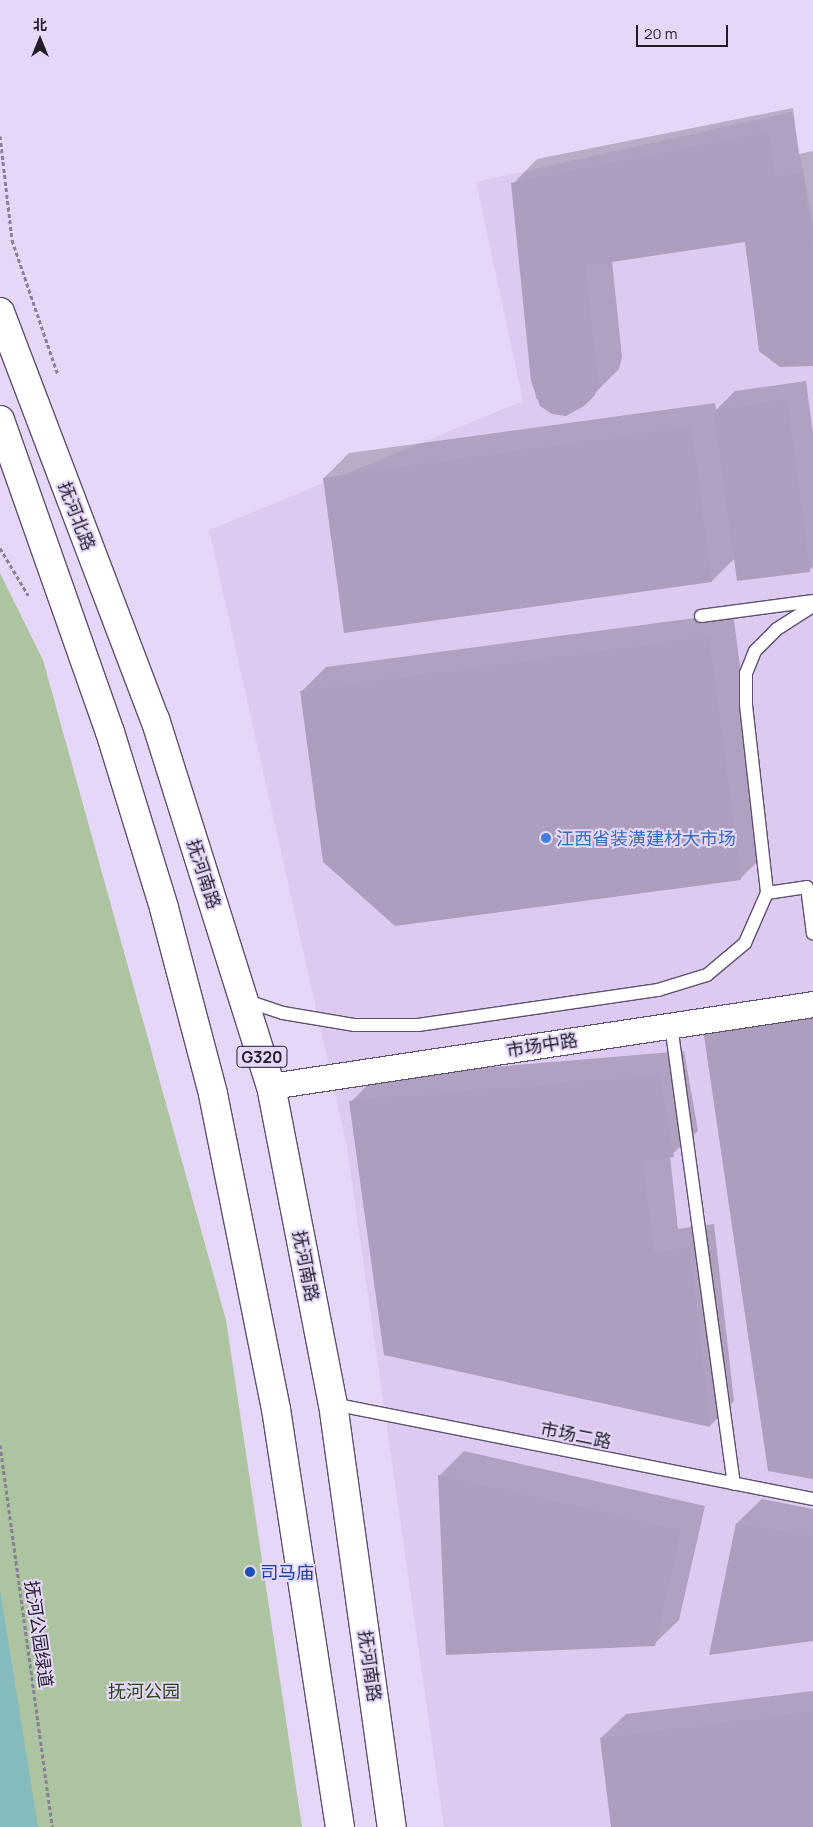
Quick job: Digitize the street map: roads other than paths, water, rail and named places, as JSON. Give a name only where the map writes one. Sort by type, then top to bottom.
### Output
[{"type":"highway","name":"抚河北路","points":[[0,312],[155,719]]},
{"type":"highway","points":[[0,420],[110,732],[164,908],[213,1094],[276,1409],[340,1827]]},
{"type":"highway","name":"抚河南路","points":[[155,719],[271,1086],[333,1404],[392,1827]]},
{"type":"street","name":"市场中路","points":[[271,1086],[813,1004]]},
{"type":"lane","points":[[701,616],[813,601]]},
{"type":"lane","points":[[244,1000],[283,1013],[355,1025],[418,1025],[658,990],[707,975],[745,943],[767,894],[746,705],[746,673],[755,652],[777,630],[813,606]]},
{"type":"lane","points":[[767,894],[808,887],[813,934]]},
{"type":"lane","points":[[671,1026],[734,1484]]},
{"type":"lane","name":"市场二路","points":[[333,1404],[813,1499]]},
{"type":"place","name":"江西省装潢建材大市场","points":[[546,838]]},
{"type":"place","name":"司马庙","points":[[250,1572]]},
{"type":"park label","name":"抚河公园","points":[[144,1691]]}]
